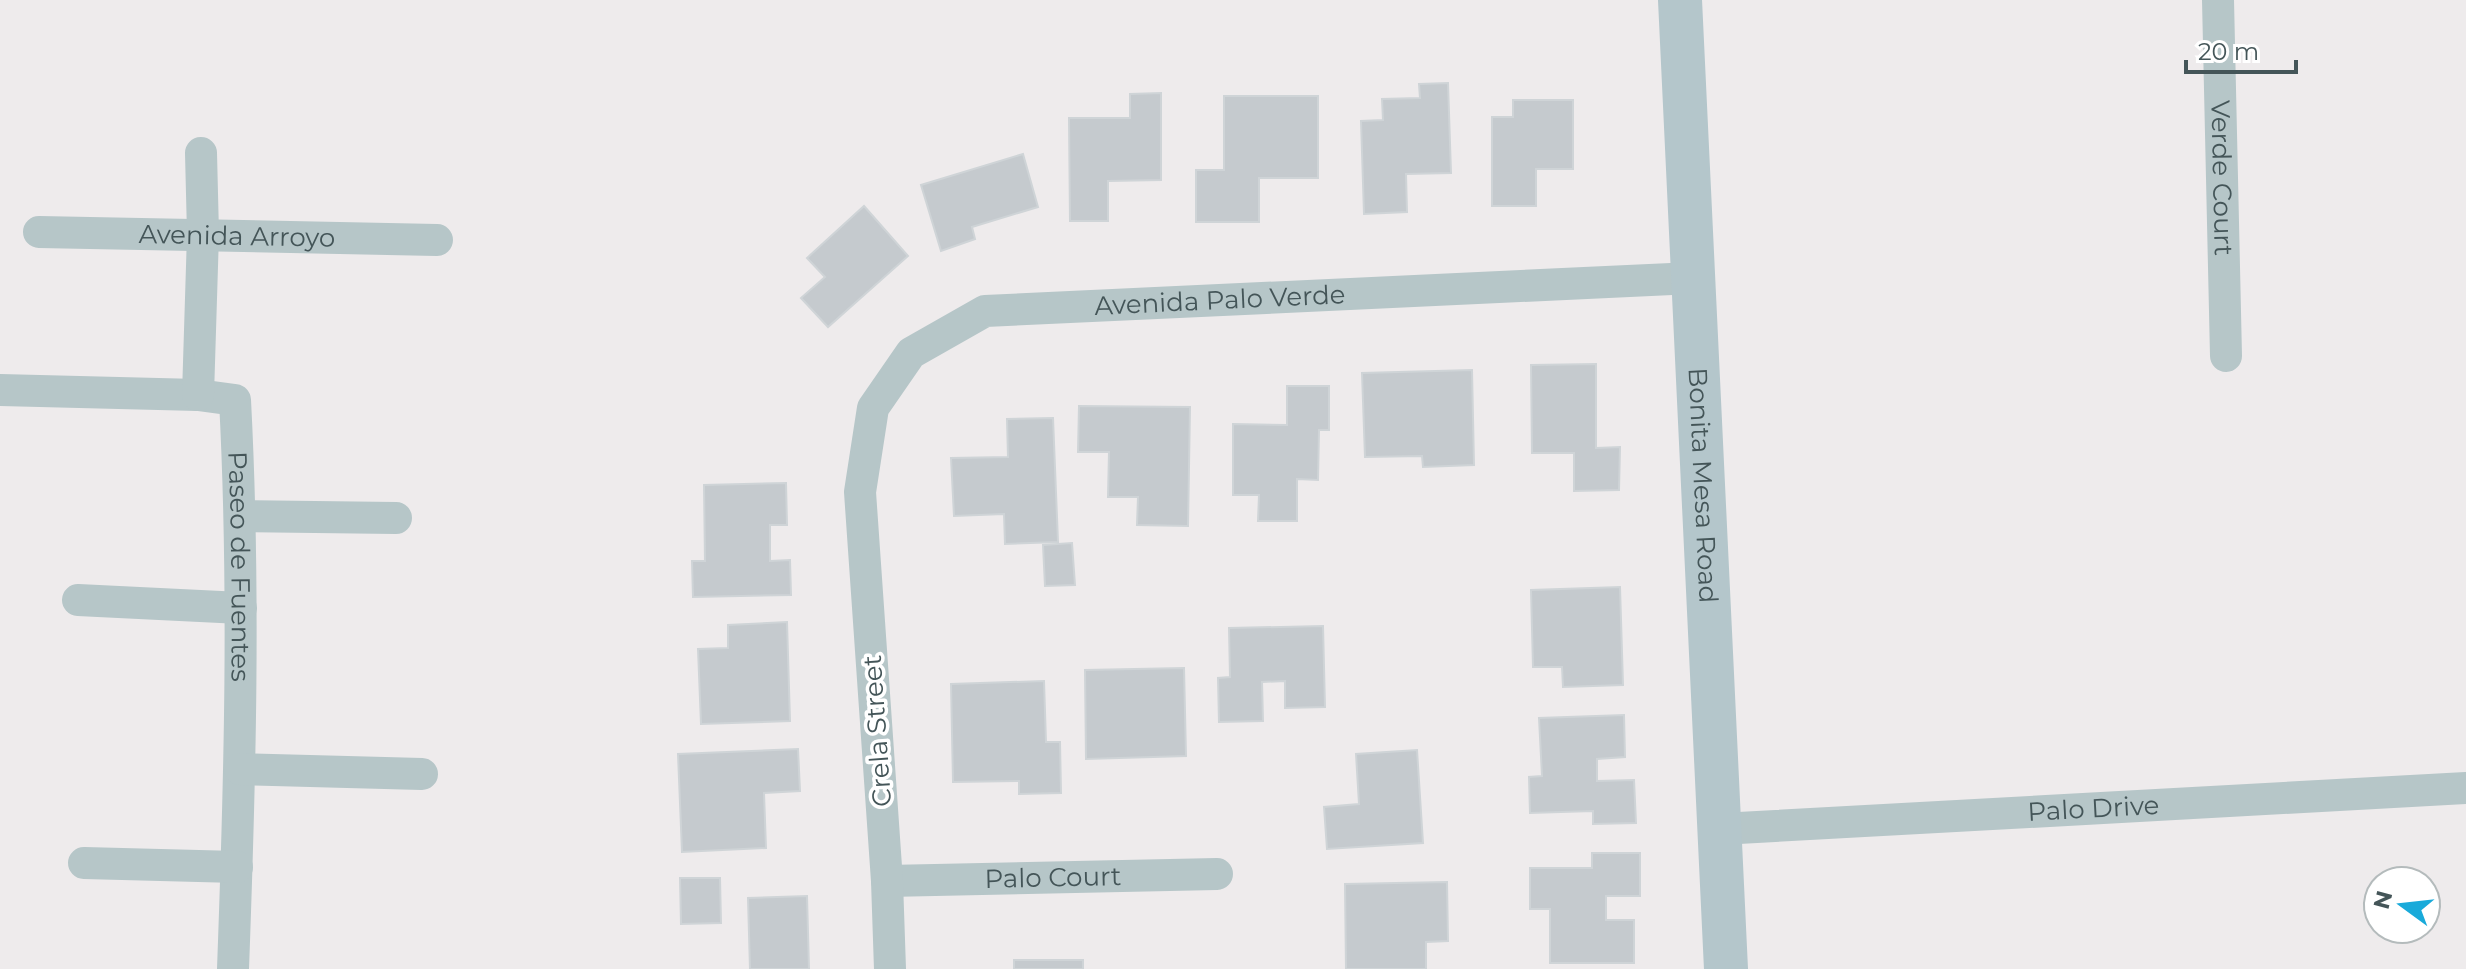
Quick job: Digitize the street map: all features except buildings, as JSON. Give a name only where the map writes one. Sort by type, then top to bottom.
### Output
[{"type":"street","points":[[1680,0],[1689,0]]},
{"type":"street","name":"Bonita Mesa Road","points":[[1680,0],[1726,969]]},
{"type":"street","name":"Verde Court","points":[[2218,0],[2226,356]]},
{"type":"street","points":[[198,395],[203,234],[201,153]]},
{"type":"street","name":"Avenida Arroyo","points":[[39,232],[437,240]]},
{"type":"street","name":"Avenida Palo Verde","points":[[860,492],[873,408],[880,397],[911,353],[985,311],[1693,278]]},
{"type":"street","name":"Paseo de Fuentes","points":[[0,390],[198,395],[235,400],[241,516],[241,608],[240,769],[233,969]]},
{"type":"street","name":"Crela Street","points":[[860,492],[887,881],[890,969]]},
{"type":"street","points":[[241,516],[396,518]]},
{"type":"street","points":[[78,600],[241,608]]},
{"type":"street","points":[[240,769],[422,774]]},
{"type":"street","name":"Palo Drive","points":[[1720,829],[2466,788]]},
{"type":"street","points":[[84,863],[237,867]]},
{"type":"street","name":"Palo Court","points":[[887,881],[1217,874]]}]
